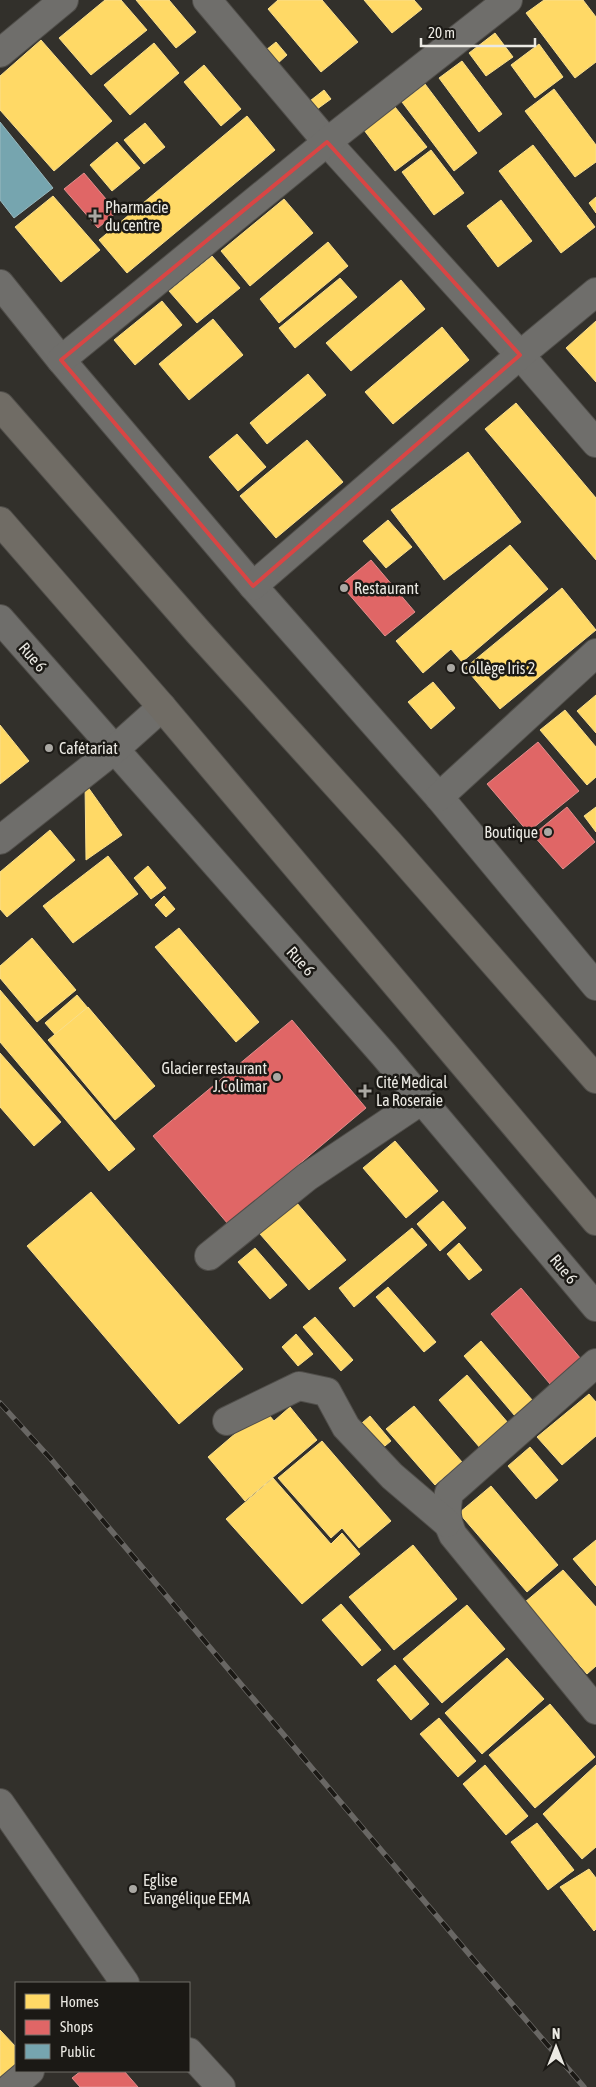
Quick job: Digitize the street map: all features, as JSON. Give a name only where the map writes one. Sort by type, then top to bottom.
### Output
[{"type":"main road","points":[[0,406],[199,633],[389,843],[596,1078]]},
{"type":"main road","points":[[0,521],[162,707],[596,1221]]},
{"type":"street","points":[[0,52],[64,0]]},
{"type":"street","points":[[206,0],[328,142],[520,355],[596,443]]},
{"type":"street","points":[[61,360],[328,142],[508,0]]},
{"type":"street","points":[[0,284],[61,360],[253,586],[438,797],[596,986]]},
{"type":"street","points":[[253,586],[520,355],[596,292]]},
{"type":"street","name":"Rue 6","points":[[0,620],[422,1100],[596,1307]]},
{"type":"street","points":[[438,797],[596,653]]},
{"type":"street","points":[[0,840],[114,750],[162,707]]},
{"type":"street","points":[[209,1256],[307,1177],[422,1100]]},
{"type":"street","points":[[447,1523],[449,1493],[596,1363]]},
{"type":"street","points":[[227,1421],[299,1386],[327,1392],[346,1427],[392,1476],[447,1523],[453,1534],[596,1710]]},
{"type":"street","points":[[0,1803],[124,1982]]},
{"type":"street","points":[[190,2053],[221,2087]]},
{"type":"street","points":[[11,2087],[29,2072]]},
{"type":"highlighted area","points":[[327,142],[520,355],[253,586],[61,360]]},
{"type":"building: Homes","points":[[105,0],[121,0],[147,30],[91,75],[59,38]]},
{"type":"building: Homes","points":[[136,0],[169,0],[196,32],[176,48]]},
{"type":"building: Homes","points":[[278,0],[322,0],[358,42],[321,72],[268,9]]},
{"type":"building: Homes","points":[[364,0],[414,0],[422,9],[392,33]]},
{"type":"building: Homes","points":[[544,0],[583,0],[596,17],[596,62],[575,78],[526,13]]},
{"type":"building: Homes","points":[[495,33],[513,57],[486,76],[469,53]]},
{"type":"building: Homes","points":[[41,40],[112,121],[54,171],[0,110],[0,76]]},
{"type":"building: Homes","points":[[276,42],[287,55],[277,64],[266,50]]},
{"type":"building: Homes","points":[[154,43],[179,73],[130,115],[104,85]]},
{"type":"building: Homes","points":[[539,44],[563,77],[535,98],[511,65]]},
{"type":"building: Homes","points":[[462,61],[502,114],[479,132],[439,78]]},
{"type":"building: Homes","points":[[204,65],[241,109],[221,126],[184,82]]},
{"type":"building: Homes","points":[[425,84],[477,153],[454,171],[402,102]]},
{"type":"building: Homes","points":[[554,89],[596,145],[596,162],[575,177],[525,111]]},
{"type":"building: Homes","points":[[324,90],[331,99],[313,112],[306,104]]},
{"type":"building: Homes","points":[[395,107],[427,147],[395,171],[364,130]]},
{"type":"building: Homes","points":[[247,116],[275,150],[127,273],[99,240]]},
{"type":"building: Homes","points":[[145,123],[165,147],[144,164],[124,140]]},
{"type":"building: Homes","points":[[117,142],[140,168],[112,191],[90,165]]},
{"type":"building: Homes","points":[[533,145],[595,227],[561,253],[499,171]]},
{"type":"building: Homes","points":[[431,150],[464,193],[434,215],[402,172]]},
{"type":"building: Homes","points":[[53,196],[100,250],[61,282],[15,227]]},
{"type":"building: Homes","points":[[596,197],[596,213],[589,203]]},
{"type":"building: Homes","points":[[284,199],[313,233],[250,286],[221,251]]},
{"type":"building: Homes","points":[[501,200],[532,241],[498,267],[467,226]]},
{"type":"building: Homes","points":[[328,242],[348,266],[279,323],[260,299]]},
{"type":"building: Homes","points":[[212,256],[240,288],[197,323],[169,291]]},
{"type":"building: Homes","points":[[340,278],[357,297],[295,348],[279,328]]},
{"type":"building: Homes","points":[[401,280],[425,309],[351,371],[326,343]]},
{"type":"building: Homes","points":[[162,301],[182,325],[135,365],[114,340]]},
{"type":"building: Homes","points":[[213,319],[243,355],[189,400],[159,364]]},
{"type":"building: Homes","points":[[596,321],[596,382],[566,348]]},
{"type":"building: Homes","points":[[442,327],[469,360],[393,424],[365,392]]},
{"type":"building: Homes","points":[[308,374],[326,395],[267,444],[250,423]]},
{"type":"building: Homes","points":[[516,403],[596,498],[596,560],[485,429]]},
{"type":"building: Homes","points":[[237,434],[266,467],[238,491],[209,457]]},
{"type":"building: Homes","points":[[307,440],[343,482],[276,538],[240,496]]},
{"type":"building: Homes","points":[[468,452],[521,522],[444,580],[391,510]]},
{"type":"building: Homes","points":[[388,520],[412,547],[386,568],[363,541]]},
{"type":"building: Homes","points":[[510,545],[548,589],[462,662],[451,649],[423,673],[396,641]]},
{"type":"building: Homes","points":[[562,588],[596,630],[500,709],[465,668]]},
{"type":"building: Homes","points":[[433,682],[455,708],[431,729],[408,702]]},
{"type":"building: Homes","points":[[596,695],[596,733],[577,711]]},
{"type":"building: Homes","points":[[565,710],[596,747],[596,777],[587,785],[540,730]]},
{"type":"building: Homes","points":[[0,725],[29,761],[0,784]]},
{"type":"building: Homes","points":[[85,783],[122,835],[86,860]]},
{"type":"building: Homes","points":[[596,807],[596,832],[584,816]]},
{"type":"building: Homes","points":[[50,830],[75,860],[7,917],[0,909],[0,872]]},
{"type":"building: Homes","points":[[108,856],[138,894],[73,943],[43,906]]},
{"type":"building: Homes","points":[[148,866],[166,888],[151,899],[134,878]]},
{"type":"building: Homes","points":[[164,896],[175,909],[166,917],[155,905]]},
{"type":"building: Homes","points":[[179,928],[259,1022],[236,1042],[155,947]]},
{"type":"building: Homes","points":[[32,938],[76,990],[37,1022],[0,978],[0,966]]},
{"type":"building: Homes","points":[[0,990],[135,1149],[109,1171],[0,1042]]},
{"type":"building: Homes","points":[[77,995],[110,1034],[77,1060],[45,1023]]},
{"type":"building: Homes","points":[[88,1007],[155,1086],[115,1120],[48,1040]]},
{"type":"building: Homes","points":[[0,1053],[61,1122],[34,1146],[0,1107]]},
{"type":"building: Homes","points":[[395,1141],[438,1191],[406,1218],[363,1168]]},
{"type":"building: Homes","points":[[91,1192],[243,1369],[179,1424],[27,1246]]},
{"type":"building: Homes","points":[[290,1195],[346,1260],[309,1290],[253,1226]]},
{"type":"building: Homes","points":[[443,1201],[466,1228],[440,1251],[417,1224]]},
{"type":"building: Homes","points":[[412,1228],[427,1245],[354,1307],[339,1288]]},
{"type":"building: Homes","points":[[459,1243],[482,1270],[469,1280],[447,1254]]},
{"type":"building: Homes","points":[[255,1248],[287,1285],[270,1299],[238,1262]]},
{"type":"building: Homes","points":[[388,1287],[436,1342],[424,1352],[376,1297]]},
{"type":"building: Homes","points":[[315,1317],[353,1360],[341,1371],[303,1327]]},
{"type":"building: Homes","points":[[296,1334],[313,1354],[298,1366],[282,1347]]},
{"type":"building: Homes","points":[[481,1341],[533,1401],[515,1416],[464,1356]]},
{"type":"building: Homes","points":[[467,1375],[509,1424],[481,1449],[439,1400]]},
{"type":"building: Homes","points":[[589,1394],[596,1402],[596,1436],[562,1465],[537,1437]]},
{"type":"building: Homes","points":[[414,1406],[462,1462],[435,1485],[386,1429]]},
{"type":"building: Homes","points":[[290,1407],[317,1440],[245,1501],[208,1457],[264,1409],[274,1421]]},
{"type":"building: Homes","points":[[370,1416],[391,1441],[375,1454],[354,1430]]},
{"type":"building: Homes","points":[[322,1441],[391,1521],[359,1548],[342,1528],[331,1538],[278,1478]]},
{"type":"building: Homes","points":[[530,1447],[558,1480],[536,1499],[508,1466]]},
{"type":"building: Homes","points":[[273,1478],[331,1544],[342,1533],[360,1554],[302,1604],[226,1519]]},
{"type":"building: Homes","points":[[491,1486],[558,1565],[527,1592],[459,1513]]},
{"type":"building: Homes","points":[[596,1540],[596,1586],[573,1559]]},
{"type":"building: Homes","points":[[413,1545],[457,1599],[394,1650],[349,1597]]},
{"type":"building: Homes","points":[[563,1570],[596,1607],[596,1666],[587,1674],[525,1602]]},
{"type":"building: Homes","points":[[341,1604],[381,1650],[362,1666],[322,1620]]},
{"type":"building: Homes","points":[[467,1605],[505,1649],[442,1703],[403,1659]]},
{"type":"building: Homes","points":[[507,1658],[544,1699],[482,1754],[445,1713]]},
{"type":"building: Homes","points":[[395,1665],[429,1704],[411,1720],[377,1680]]},
{"type":"building: Homes","points":[[550,1704],[595,1757],[535,1808],[489,1755]]},
{"type":"building: Homes","points":[[439,1718],[476,1761],[458,1777],[420,1734]]},
{"type":"building: Homes","points":[[485,1765],[528,1816],[506,1835],[463,1784]]},
{"type":"building: Homes","points":[[596,1765],[596,1847],[582,1859],[543,1814]]},
{"type":"building: Homes","points":[[537,1823],[574,1870],[548,1890],[511,1842]]},
{"type":"building: Homes","points":[[589,1869],[596,1878],[596,1929],[594,1931],[560,1887]]},
{"type":"building: Homes","points":[[0,2030],[15,2046],[15,2072],[0,2087]]},
{"type":"building: Shops","points":[[84,173],[117,212],[98,228],[64,189]]},
{"type":"building: Shops","points":[[371,560],[415,612],[385,636],[341,585]]},
{"type":"building: Shops","points":[[538,742],[579,791],[528,832],[487,784]]},
{"type":"building: Shops","points":[[567,807],[595,842],[563,869],[533,835]]},
{"type":"building: Shops","points":[[292,1020],[366,1108],[228,1224],[153,1136]]},
{"type":"building: Shops","points":[[521,1288],[581,1359],[550,1384],[491,1314]]},
{"type":"building: Shops","points":[[80,2072],[125,2072],[138,2087],[80,2087],[72,2078]]},
{"type":"building: Public","points":[[0,122],[53,188],[14,218],[0,200]]},
{"type":"railway","points":[[0,1403],[50,1458],[474,1960],[584,2087]]},
{"type":"place","name":"Pharmacie du centre","points":[[95,216]]},
{"type":"place","name":"Restaurant","points":[[344,588]]},
{"type":"place","name":"Collège Iris 2","points":[[451,668]]},
{"type":"place","name":"Cafétariat","points":[[49,748]]},
{"type":"place","name":"Boutique","points":[[548,832]]},
{"type":"place","name":"Glacier restaurant J.Colimar","points":[[277,1077]]},
{"type":"place","name":"Cité Medical La Roseraie","points":[[365,1091]]},
{"type":"place","name":"Eglise Evangélique EEMA","points":[[133,1889]]}]
